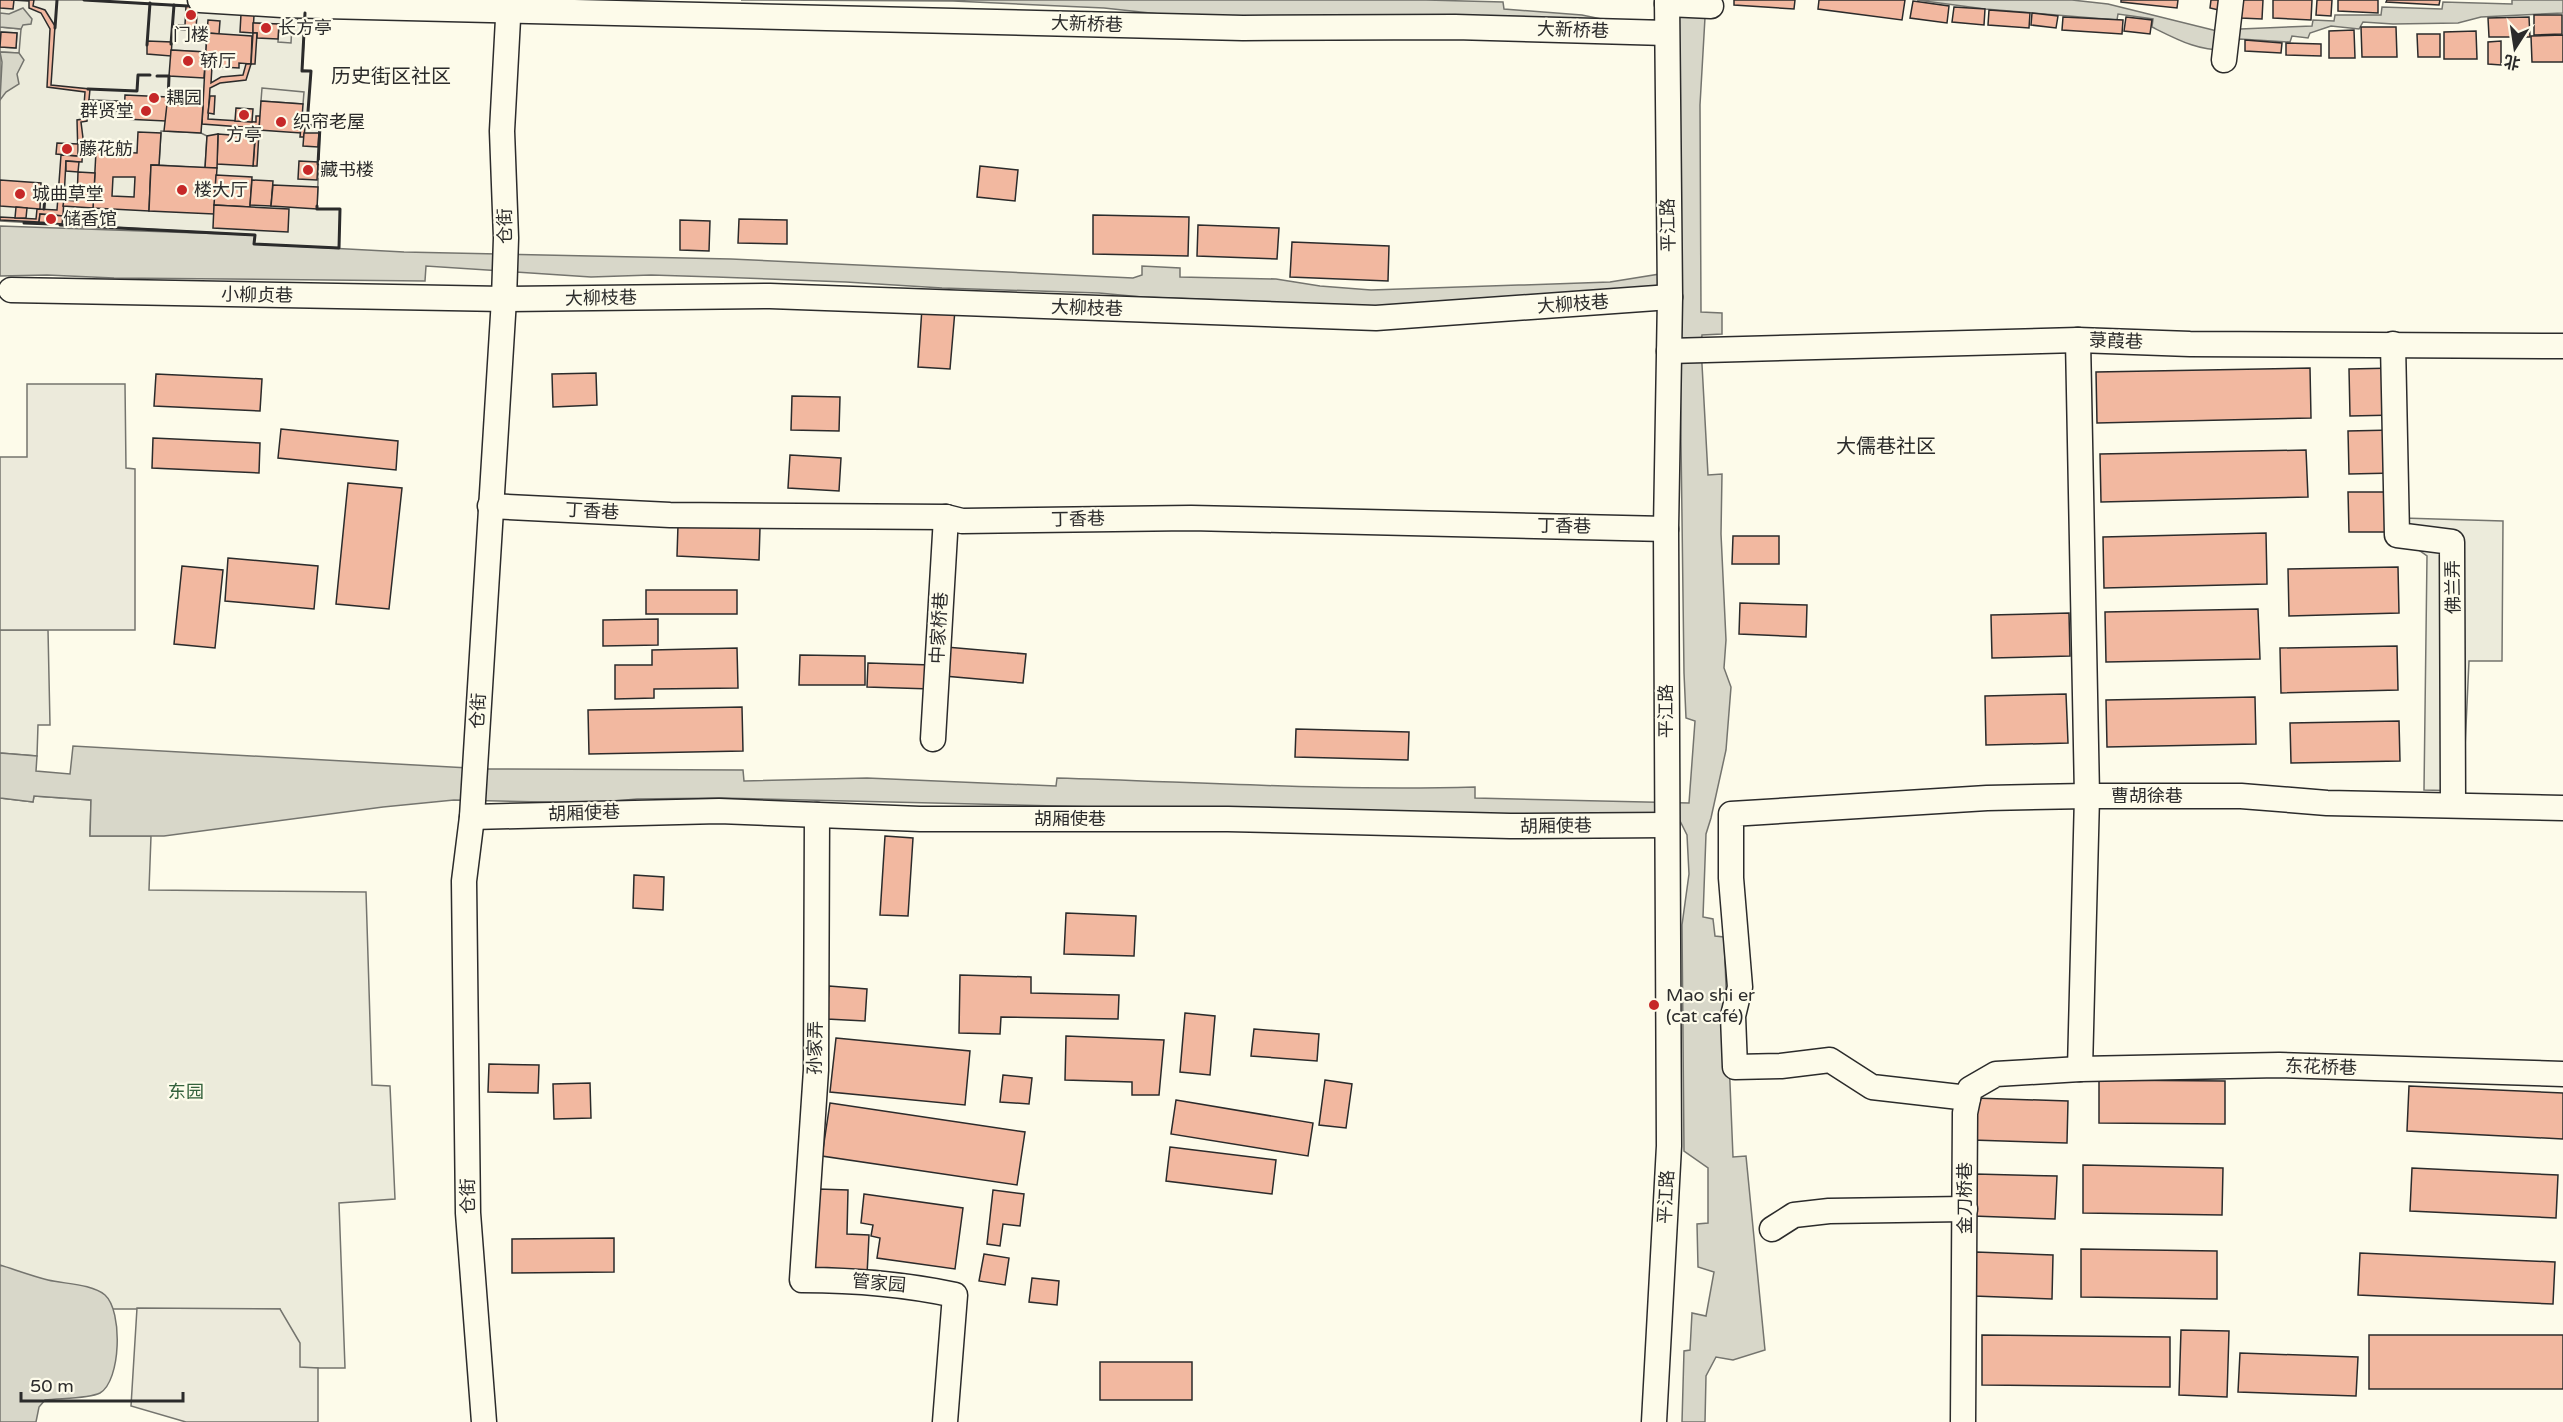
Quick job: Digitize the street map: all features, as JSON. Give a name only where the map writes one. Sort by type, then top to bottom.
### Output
[{"type":"street","name":"大新桥巷","points":[[200,0],[282,5],[509,4],[1243,28],[1455,27],[1668,15],[1711,6]]},
{"type":"street","points":[[2224,57],[2231,0]]},
{"type":"street","name":"仓街","points":[[484,1422],[468,1213],[464,881],[472,813],[504,299],[506,238],[502,131],[509,4]]},
{"type":"street","name":"平江路","points":[[1654,1422],[1669,1146],[1666,529],[1672,351],[1669,286],[1668,15]]},
{"type":"street","name":"大柳枝巷","points":[[504,299],[770,296],[1376,318],[1669,286]]},
{"type":"street","name":"小柳贞巷","points":[[11,290],[504,299]]},
{"type":"street","points":[[1968,1098],[1970,1089],[1996,1074],[2080,1069],[2087,796],[2078,340]]},
{"type":"street","name":"菉葭巷","points":[[1672,351],[2078,340],[2190,344],[2563,346]]},
{"type":"street","name":"佛兰弄","points":[[2393,345],[2397,535],[2452,542],[2453,805]]},
{"type":"street","name":"丁香巷","points":[[490,506],[670,515],[946,517],[962,521],[1191,518],[1666,529]]},
{"type":"street","name":"中家桥巷","points":[[933,739],[946,517]]},
{"type":"street","name":"曹胡徐巷","points":[[1968,1098],[1872,1088],[1830,1060],[1781,1066],[1735,1067],[1733,1016],[1740,987],[1731,879],[1731,814],[1988,798],[2087,796],[2241,796],[2327,803],[2563,808]]},
{"type":"street","name":"胡厢使巷","points":[[472,813],[708,811],[920,819],[1228,819],[1510,826],[1666,818]]},
{"type":"street","name":"孙家弄","points":[[802,1280],[816,1070],[817,815]]},
{"type":"street","name":"东花桥巷","points":[[2080,1069],[2279,1065],[2563,1074]]},
{"type":"street","name":"金刀桥巷","points":[[1963,1422],[1965,1113],[1968,1098]]},
{"type":"street","points":[[1772,1229],[1794,1215],[1828,1211],[1965,1209]]},
{"type":"street","name":"管家园","points":[[802,1280],[866,1281],[917,1287],[955,1295],[945,1422]]},
{"type":"green space","name":"耦园","points":[[0,0],[84,0],[306,14],[302,70],[311,71],[307,125],[320,126],[317,209],[340,209],[339,248],[254,244],[255,235],[0,221]]},
{"type":"green space","points":[[2402,518],[2503,521],[2502,661],[2469,661],[2463,791],[2424,790],[2427,556],[2402,538]]},
{"type":"green space","points":[[0,630],[48,630],[50,725],[38,725],[37,756],[0,753]]},
{"type":"green space","name":"东园","points":[[34,796],[91,800],[90,836],[151,836],[149,890],[366,892],[372,1085],[390,1086],[395,1199],[339,1203],[345,1368],[300,1368],[280,1309],[113,1309],[0,1403],[0,798],[33,802]]},
{"type":"shaded area","points":[[741,0],[1426,0],[1503,2],[1504,9],[1582,15],[1606,20],[1675,20],[1706,0],[1700,105],[1701,312],[1722,313],[1722,334],[1702,335],[1701,346],[1708,475],[1722,474],[1721,534],[1726,640],[1724,668],[1731,687],[1726,750],[1706,834],[1703,917],[1713,919],[1715,936],[1724,937],[1733,1157],[1746,1156],[1765,1350],[1733,1360],[1716,1357],[1706,1376],[1705,1422],[1682,1422],[1684,1351],[1690,1350],[1692,1313],[1706,1316],[1714,1272],[1698,1267],[1697,1224],[1708,1223],[1708,1168],[1684,1151],[1682,925],[1689,874],[1687,835],[1680,821],[721,798],[637,799],[590,803],[454,800],[164,836],[90,836],[91,800],[34,796],[33,802],[0,798],[0,753],[37,756],[36,771],[70,774],[73,746],[487,769],[743,770],[744,781],[867,778],[1056,786],[1057,778],[1318,787],[1475,787],[1475,798],[1689,803],[1695,721],[1686,718],[1684,673],[1679,286],[1345,310],[1250,301],[1099,293],[716,277],[651,275],[591,277],[426,266],[425,281],[0,276],[0,226],[255,235],[254,244],[404,252],[731,259],[1133,278],[1142,275],[1142,266],[1180,268],[1180,277],[1276,279],[1320,286],[1371,290],[1610,282],[1678,271],[1676,28],[1215,20],[1104,8],[953,1]]},
{"type":"shaded area","points":[[1917,0],[2072,0],[2108,4],[2217,31],[2233,32],[2240,29],[2312,26],[2313,20],[2334,21],[2335,15],[2381,15],[2382,7],[2442,9],[2443,2],[2512,4],[2512,0],[2563,0],[2563,13],[2481,17],[2458,23],[2363,22],[2359,29],[2331,26],[2310,33],[2308,38],[2292,36],[2290,42],[2240,39],[2230,50],[2219,50],[2199,47],[2171,36],[2152,27],[2153,19],[2118,14],[2117,20],[1985,9]]},
{"type":"shaded area","points":[[23,8],[32,19],[31,24],[23,25],[21,29],[0,27],[0,13],[9,14]]},
{"type":"shaded area","points":[[241,9],[298,13],[297,25],[292,25],[291,43],[278,42],[279,24],[253,23]]},
{"type":"shaded area","points":[[0,27],[21,29],[19,53],[0,52],[0,47],[16,48],[17,33],[1,32],[0,41]]},
{"type":"shaded area","points":[[172,29],[207,31],[206,52],[171,50]]},
{"type":"shaded area","points":[[0,52],[19,53],[24,60],[17,74],[19,84],[6,92],[0,100],[2,62]]},
{"type":"shaded area","points":[[262,88],[304,92],[303,104],[261,101]]},
{"type":"shaded area","points":[[161,131],[201,133],[207,136],[205,168],[159,165]]},
{"type":"shaded area","points":[[27,384],[125,384],[126,468],[135,469],[135,630],[0,630],[0,457],[27,457]]},
{"type":"shaded area","points":[[0,1265],[48,1280],[86,1286],[105,1295],[115,1315],[117,1346],[112,1375],[107,1386],[100,1393],[45,1400],[39,1407],[36,1422],[0,1422]]},
{"type":"shaded area","points":[[137,1308],[280,1309],[300,1343],[300,1367],[318,1368],[318,1422],[186,1422],[131,1406]]},
{"type":"building","points":[[0,0],[14,0],[13,9],[0,8]]},
{"type":"building","points":[[11,0],[34,0],[33,6],[45,10],[55,26],[51,85],[90,89],[87,121],[81,122],[82,162],[66,161],[63,216],[40,214],[39,222],[0,220],[0,217],[36,219],[37,209],[57,210],[61,155],[78,156],[77,120],[83,119],[85,92],[47,87],[50,29],[41,13],[29,8],[29,1]]},
{"type":"building","points":[[1734,0],[1795,0],[1794,9],[1734,5]]},
{"type":"building","points":[[1819,0],[1905,0],[1902,20],[1818,9]]},
{"type":"building","points":[[2121,0],[2178,0],[2177,8],[2121,2]]},
{"type":"building","points":[[2211,0],[2226,0],[2223,11],[2210,8]]},
{"type":"building","points":[[2242,0],[2263,0],[2262,19],[2241,18]]},
{"type":"building","points":[[2273,0],[2312,0],[2311,20],[2273,18]]},
{"type":"building","points":[[2317,0],[2332,0],[2331,16],[2316,15]]},
{"type":"building","points":[[2338,0],[2378,0],[2378,13],[2338,11]]},
{"type":"building","points":[[2387,0],[2440,0],[2439,5],[2386,2]]},
{"type":"building","points":[[1913,1],[1949,6],[1947,23],[1910,18]]},
{"type":"building","name":"门楼","points":[[186,6],[198,6],[196,27],[207,27],[207,31],[172,29],[172,25],[185,25]]},
{"type":"building","points":[[1954,7],[1985,9],[1984,25],[1952,22]]},
{"type":"building","points":[[1989,10],[2030,13],[2029,28],[1988,25]]},
{"type":"building","points":[[2032,13],[2058,16],[2056,28],[2031,25]]},
{"type":"building","points":[[241,14],[254,15],[253,33],[240,32]]},
{"type":"building","points":[[2534,15],[2562,15],[2562,34],[2534,35]]},
{"type":"building","points":[[2063,17],[2123,20],[2122,34],[2062,30]]},
{"type":"building","points":[[2126,17],[2152,20],[2150,34],[2124,31]]},
{"type":"building","points":[[2529,17],[2530,37],[2489,37],[2488,18]]},
{"type":"building","points":[[208,20],[220,21],[219,34],[207,33]]},
{"type":"building","name":"长方亭","points":[[253,23],[279,24],[278,39],[257,38],[257,33],[253,33]]},
{"type":"building","points":[[2361,27],[2396,27],[2397,57],[2362,57]]},
{"type":"building","points":[[2354,30],[2355,58],[2329,58],[2329,31]]},
{"type":"building","points":[[2476,31],[2477,59],[2444,59],[2444,32]]},
{"type":"building","points":[[1,32],[17,33],[16,48],[0,47]]},
{"type":"building","points":[[207,33],[252,36],[251,64],[239,63],[239,68],[205,66]]},
{"type":"building","points":[[253,33],[257,33],[255,64],[251,64]]},
{"type":"building","points":[[2417,34],[2440,34],[2440,57],[2418,57]]},
{"type":"building","points":[[2563,35],[2563,62],[2532,62],[2531,36]]},
{"type":"building","points":[[2245,40],[2282,43],[2281,53],[2245,51]]},
{"type":"building","points":[[147,41],[172,42],[171,56],[147,54]]},
{"type":"building","points":[[2501,41],[2501,65],[2488,64],[2488,42]]},
{"type":"building","points":[[2286,43],[2321,44],[2321,56],[2286,55]]},
{"type":"building","name":"轿厅","points":[[171,50],[206,52],[204,78],[169,76]]},
{"type":"building","points":[[246,64],[251,64],[246,80],[220,83],[210,88],[208,119],[256,122],[256,116],[260,116],[257,166],[253,166],[256,128],[202,124],[205,66],[212,66],[211,83],[221,77],[243,75]]},
{"type":"building","name":"群贤堂","points":[[125,95],[168,97],[166,121],[124,119]]},
{"type":"building","points":[[210,96],[215,96],[214,114],[208,113]]},
{"type":"building","points":[[89,100],[118,101],[117,111],[89,109]]},
{"type":"building","name":"织帘老屋","points":[[261,101],[303,104],[301,133],[259,130]]},
{"type":"building","points":[[167,104],[203,106],[201,133],[164,131]]},
{"type":"building","name":"方亭","points":[[236,108],[253,109],[252,122],[235,121]]},
{"type":"building","points":[[301,127],[305,127],[304,137],[300,137]]},
{"type":"building","points":[[138,132],[161,133],[159,165],[151,165],[149,211],[93,208],[96,151],[137,153]],"holes":[[[113,177],[135,177],[134,197],[112,196]]]},
{"type":"building","points":[[304,133],[319,133],[318,147],[303,146]]},
{"type":"building","points":[[218,134],[255,137],[253,166],[217,164]]},
{"type":"building","points":[[218,134],[217,168],[205,168],[207,136]]},
{"type":"building","name":"藤花舫","points":[[57,143],[78,144],[78,156],[56,154]]},
{"type":"building","points":[[66,161],[79,162],[78,172],[66,171]]},
{"type":"building","name":"藏书楼","points":[[299,161],[318,162],[317,180],[298,179]]},
{"type":"building","name":"楼大厅","points":[[151,165],[217,168],[214,214],[149,211]]},
{"type":"building","points":[[980,166],[1018,170],[1015,201],[977,197]]},
{"type":"building","points":[[78,172],[95,173],[93,208],[63,206],[64,200],[77,201]]},
{"type":"building","points":[[216,175],[252,177],[250,207],[214,205]]},
{"type":"building","name":"城曲草堂","points":[[0,180],[41,183],[40,209],[0,206]]},
{"type":"building","points":[[252,180],[273,181],[271,206],[250,205]]},
{"type":"building","points":[[273,185],[318,187],[317,209],[271,206]]},
{"type":"building","points":[[214,205],[289,209],[288,232],[213,228]]},
{"type":"building","points":[[16,207],[27,208],[26,218],[15,218]]},
{"type":"building","name":"储香馆","points":[[40,214],[63,216],[62,224],[39,222]]},
{"type":"building","points":[[1093,215],[1189,217],[1188,256],[1093,254]]},
{"type":"building","points":[[739,219],[787,220],[787,244],[738,243]]},
{"type":"building","points":[[680,220],[710,221],[709,251],[680,250]]},
{"type":"building","points":[[1198,225],[1279,228],[1277,259],[1197,256]]},
{"type":"building","points":[[1292,242],[1389,246],[1388,281],[1290,277]]},
{"type":"building","points":[[922,308],[955,310],[950,369],[918,367]]},
{"type":"building","points":[[2310,368],[2311,418],[2097,423],[2096,372]]},
{"type":"building","points":[[2395,368],[2396,415],[2350,416],[2349,369]]},
{"type":"building","points":[[596,373],[597,405],[553,407],[552,374]]},
{"type":"building","points":[[156,374],[262,379],[260,411],[154,406]]},
{"type":"building","points":[[792,396],[840,397],[839,431],[791,430]]},
{"type":"building","points":[[281,429],[398,441],[396,470],[278,458]]},
{"type":"building","points":[[2393,430],[2395,473],[2349,474],[2348,431]]},
{"type":"building","points":[[153,438],[260,443],[259,473],[152,468]]},
{"type":"building","points":[[2306,450],[2308,497],[2101,502],[2100,454]]},
{"type":"building","points":[[790,455],[841,458],[839,491],[788,488]]},
{"type":"building","points":[[348,483],[402,488],[389,609],[336,604]]},
{"type":"building","points":[[2348,492],[2392,492],[2393,532],[2349,532]]},
{"type":"building","points":[[678,525],[760,528],[759,560],[677,556]]},
{"type":"building","points":[[2266,533],[2267,584],[2104,588],[2103,537]]},
{"type":"building","points":[[1733,536],[1779,536],[1779,564],[1732,564]]},
{"type":"building","points":[[228,558],[318,566],[314,609],[225,601]]},
{"type":"building","points":[[182,566],[223,570],[215,648],[174,644]]},
{"type":"building","points":[[2398,567],[2399,613],[2289,616],[2288,569]]},
{"type":"building","points":[[646,590],[737,590],[737,614],[646,614]]},
{"type":"building","points":[[1740,603],[1807,605],[1806,637],[1739,634]]},
{"type":"building","points":[[2258,609],[2260,659],[2106,662],[2105,612]]},
{"type":"building","points":[[2069,613],[2070,656],[1992,658],[1991,615]]},
{"type":"building","points":[[658,619],[658,645],[603,646],[603,620]]},
{"type":"building","points":[[2397,646],[2398,690],[2281,693],[2280,648]]},
{"type":"building","points":[[946,647],[1026,654],[1023,683],[944,676]]},
{"type":"building","points":[[737,648],[738,688],[654,689],[654,698],[615,699],[615,665],[652,665],[652,650]]},
{"type":"building","points":[[800,655],[865,656],[865,685],[799,685]]},
{"type":"building","points":[[868,663],[931,665],[931,689],[867,687]]},
{"type":"building","points":[[2066,694],[2068,743],[1986,745],[1985,696]]},
{"type":"building","points":[[2255,697],[2256,744],[2107,747],[2106,700]]},
{"type":"building","points":[[742,707],[743,751],[589,754],[588,710]]},
{"type":"building","points":[[2399,721],[2400,761],[2291,763],[2290,723]]},
{"type":"building","points":[[1296,729],[1409,732],[1408,760],[1295,757]]},
{"type":"building","points":[[885,836],[913,838],[908,916],[880,915]]},
{"type":"building","points":[[634,875],[664,877],[663,910],[633,908]]},
{"type":"building","points":[[1066,913],[1136,916],[1134,956],[1064,954]]},
{"type":"building","points":[[960,975],[1031,977],[1031,993],[1119,995],[1118,1019],[1001,1017],[1000,1034],[959,1033]]},
{"type":"building","points":[[829,986],[867,989],[865,1021],[827,1019]]},
{"type":"building","points":[[1185,1013],[1215,1016],[1210,1075],[1180,1072]]},
{"type":"building","points":[[1254,1029],[1319,1034],[1317,1061],[1251,1056]]},
{"type":"building","points":[[1066,1036],[1164,1040],[1159,1095],[1132,1095],[1132,1082],[1065,1080]]},
{"type":"building","points":[[836,1038],[970,1051],[965,1105],[830,1092]]},
{"type":"building","points":[[489,1064],[539,1065],[538,1093],[488,1092]]},
{"type":"building","points":[[1003,1075],[1032,1078],[1029,1104],[1000,1102]]},
{"type":"building","points":[[1325,1080],[1352,1084],[1346,1128],[1319,1125]]},
{"type":"building","points":[[2099,1080],[2225,1081],[2225,1124],[2099,1123]]},
{"type":"building","points":[[590,1083],[591,1118],[554,1119],[553,1084]]},
{"type":"building","points":[[2409,1086],[2563,1093],[2563,1139],[2407,1131]]},
{"type":"building","points":[[1974,1098],[2068,1101],[2067,1143],[1972,1140]]},
{"type":"building","points":[[1176,1100],[1313,1123],[1308,1156],[1171,1134]]},
{"type":"building","points":[[830,1103],[1025,1132],[1017,1185],[822,1156]]},
{"type":"building","points":[[1170,1147],[1276,1160],[1272,1194],[1166,1181]]},
{"type":"building","points":[[2083,1165],[2223,1168],[2222,1215],[2083,1213]]},
{"type":"building","points":[[2412,1168],[2558,1175],[2556,1218],[2410,1211]]},
{"type":"building","points":[[1975,1174],[2057,1176],[2055,1219],[1973,1216]]},
{"type":"building","points":[[818,1189],[848,1190],[847,1234],[869,1235],[867,1275],[814,1272]]},
{"type":"building","points":[[993,1190],[1024,1194],[1020,1226],[1003,1224],[1000,1246],[987,1244]]},
{"type":"building","points":[[864,1194],[963,1208],[955,1269],[877,1258],[880,1238],[871,1236],[873,1225],[861,1223]]},
{"type":"building","points":[[614,1238],[614,1272],[512,1273],[512,1239]]},
{"type":"building","points":[[2081,1249],[2217,1251],[2217,1299],[2081,1297]]},
{"type":"building","points":[[1976,1252],[2053,1255],[2052,1299],[1974,1296]]},
{"type":"building","points":[[2360,1253],[2555,1262],[2553,1304],[2358,1295]]},
{"type":"building","points":[[984,1254],[1009,1258],[1005,1285],[979,1281]]},
{"type":"building","points":[[1032,1278],[1059,1281],[1057,1305],[1029,1302]]},
{"type":"building","points":[[2181,1330],[2229,1331],[2227,1397],[2179,1395]]},
{"type":"building","points":[[1982,1335],[2170,1337],[2170,1387],[1982,1385]]},
{"type":"building","points":[[2369,1335],[2563,1335],[2563,1389],[2369,1389]]},
{"type":"building","points":[[2240,1353],[2358,1357],[2356,1396],[2238,1392]]},
{"type":"building","points":[[1100,1362],[1192,1362],[1192,1400],[1100,1400]]},
{"type":"wall","points":[[55,28],[57,0]]},
{"type":"wall","points":[[84,0],[188,6]]},
{"type":"wall","points":[[147,45],[150,3]]},
{"type":"wall","points":[[171,44],[174,5]]},
{"type":"wall","points":[[305,13],[302,71],[311,71],[307,125],[320,126],[318,164]]},
{"type":"wall","points":[[88,89],[137,91],[138,75],[150,75]]},
{"type":"wall","points":[[157,76],[169,76],[168,101]]},
{"type":"wall","points":[[44,209],[45,197],[58,198]]},
{"type":"wall","points":[[60,225],[255,235],[254,244],[339,248],[340,209],[317,209],[317,206]]},
{"type":"wall","points":[[24,223],[51,224]]},
{"type":"place","name":"门楼","points":[[191,15]]},
{"type":"place","name":"长方亭","points":[[266,28]]},
{"type":"place","name":"轿厅","points":[[188,61]]},
{"type":"place","name":"耦园","points":[[154,98]]},
{"type":"place","name":"群贤堂","points":[[146,111]]},
{"type":"place","name":"方亭","points":[[244,115]]},
{"type":"place","name":"织帘老屋","points":[[281,122]]},
{"type":"place","name":"藤花舫","points":[[67,149]]},
{"type":"place","name":"藏书楼","points":[[308,170]]},
{"type":"place","name":"楼大厅","points":[[182,190]]},
{"type":"place","name":"城曲草堂","points":[[20,194]]},
{"type":"place","name":"储香馆","points":[[51,219]]},
{"type":"place","name":"Mao shi er (cat café)","points":[[1654,1005]]},
{"type":"district","name":"历史街区社区","points":[[391,77]]},
{"type":"district","name":"大儒巷社区","points":[[1886,447]]}]
